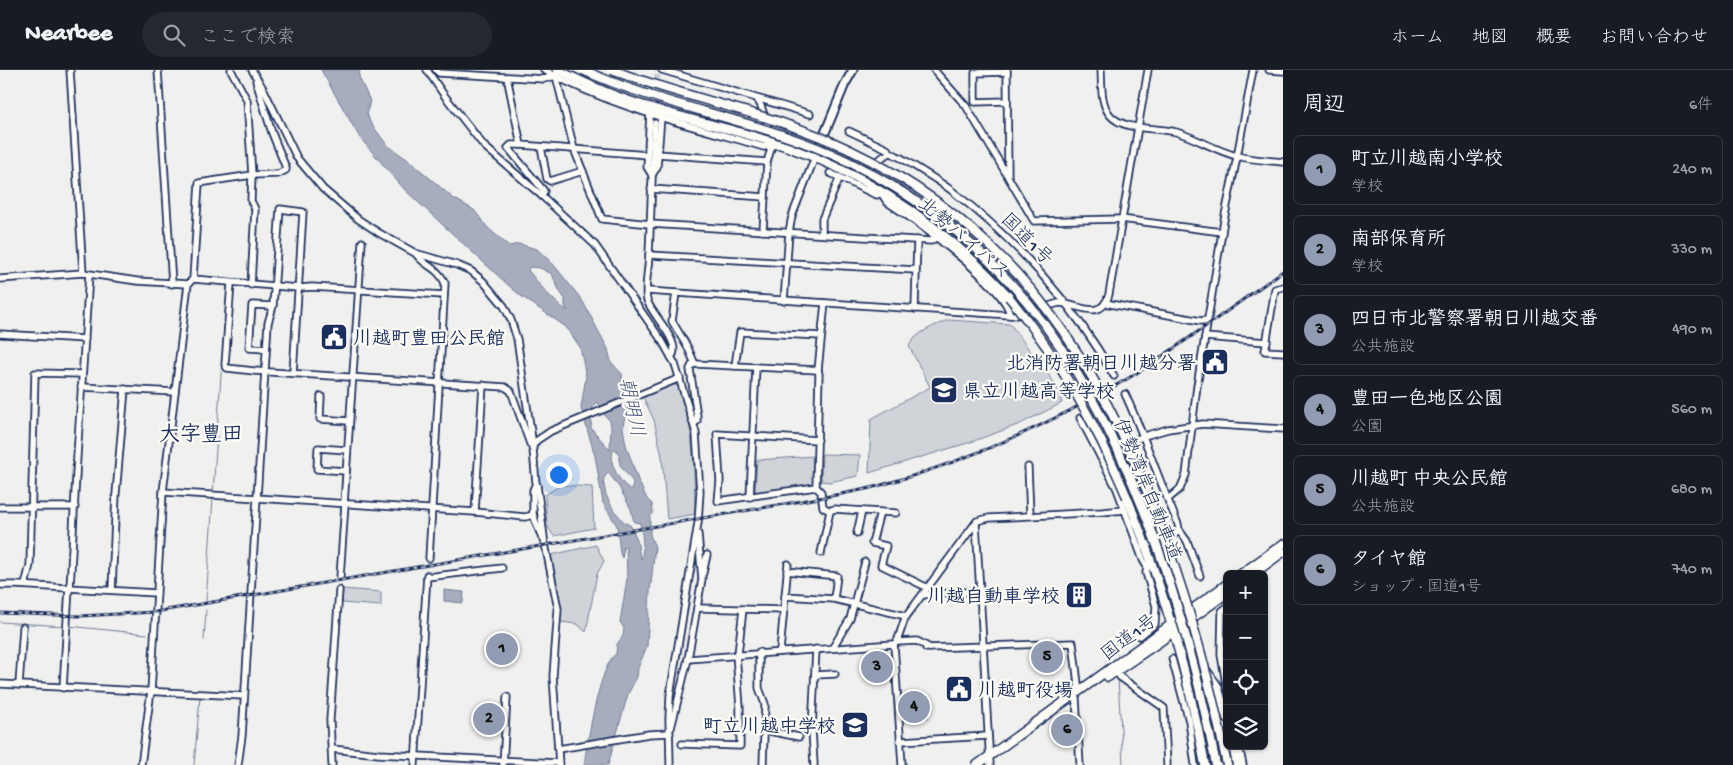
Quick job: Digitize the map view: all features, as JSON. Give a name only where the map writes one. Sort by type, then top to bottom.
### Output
[{"type":"highway","name":"伊勢湾岸自動車道","points":[[583,70],[631,90],[783,135],[846,161],[904,193],[932,213],[982,254],[1006,278],[1046,326],[1065,354],[1097,408],[1125,467],[1152,534],[1176,608],[1199,690],[1216,765]]},
{"type":"highway","name":"伊勢湾岸自動車道","points":[[612,70],[669,90],[820,136],[850,150],[910,183],[938,202],[964,222],[1014,268],[1056,320],[1078,353],[1107,402],[1135,462],[1161,527],[1187,604],[1212,696],[1227,765]]},
{"type":"highway","name":"北勢バイパス","points":[[557,73],[630,101],[816,157],[858,177],[902,203],[950,240],[973,260],[1009,297],[1042,339],[1070,382],[1098,432],[1127,497],[1146,545],[1150,566],[1174,628],[1185,691],[1205,765]]},
{"type":"highway","points":[[1247,570],[1283,544]]},
{"type":"highway","points":[[1258,570],[1283,552]]},
{"type":"highway","name":"国道1号","points":[[1077,695],[1116,672],[1158,643],[1223,587]]},
{"type":"highway","name":"国道1号","points":[[977,765],[1049,713],[1223,596]]},
{"type":"highway","name":"北勢バイパス","points":[[1174,628],[1223,686]]},
{"type":"highway","points":[[1158,643],[1165,642],[1171,644],[1179,651]]},
{"type":"highway","points":[[1234,750],[1237,765]]},
{"type":"main road","points":[[816,157],[845,84],[853,70]]},
{"type":"street","points":[[63,688],[75,507],[86,274],[70,70]]},
{"type":"street","points":[[158,70],[172,284]]},
{"type":"street","points":[[231,70],[247,100],[252,175],[251,201],[254,209],[251,285]]},
{"type":"street","points":[[427,70],[478,140],[595,245],[662,341],[680,378],[698,440],[699,510],[672,687],[669,714],[670,765]]},
{"type":"street","points":[[436,70],[439,73],[448,71],[544,79],[557,73]]},
{"type":"street","points":[[544,70],[557,73],[612,101],[650,114],[764,147],[772,144]]},
{"type":"street","points":[[662,70],[751,95],[757,99],[761,106],[772,144],[767,162],[763,231]]},
{"type":"street","points":[[934,70],[966,106],[1034,220],[1122,219],[1222,232]]},
{"type":"street","points":[[647,291],[1013,315],[1064,303],[1076,308],[1089,310],[1101,306],[1105,303],[1109,294],[1148,70]]},
{"type":"street","points":[[1168,500],[1180,489],[1185,479],[1197,386],[1222,232],[1253,70]]},
{"type":"street","points":[[1269,70],[1283,71]]},
{"type":"street","points":[[193,280],[199,183],[252,175],[278,174],[286,170],[252,71]]},
{"type":"street","points":[[252,71],[264,90],[297,158],[308,173],[323,189],[358,219],[414,253],[443,277],[445,283],[429,558]]},
{"type":"street","points":[[1006,101],[975,102],[975,72],[1006,71],[1008,177]]},
{"type":"street","points":[[1101,71],[1104,104],[1109,114],[1116,120],[1137,126],[1174,131],[1237,156],[1283,162]]},
{"type":"street","points":[[557,73],[574,149],[602,219],[650,224],[931,241],[937,237]]},
{"type":"street","points":[[507,77],[522,145]]},
{"type":"street","points":[[757,99],[760,98],[810,114]]},
{"type":"street","points":[[650,114],[647,167],[652,175]]},
{"type":"street","points":[[652,175],[658,167],[660,117]]},
{"type":"street","points":[[655,123],[646,299],[665,327],[674,350],[674,354],[671,357]]},
{"type":"street","name":"国道1号","points":[[850,131],[896,155],[950,190],[1021,252],[1095,342],[1114,376]]},
{"type":"street","points":[[542,196],[544,191],[508,148],[511,145],[648,155]]},
{"type":"street","points":[[542,147],[547,179],[550,181],[583,171]]},
{"type":"street","points":[[858,177],[890,153]]},
{"type":"street","points":[[658,154],[767,162]]},
{"type":"street","points":[[784,301],[789,232],[798,200],[816,157]]},
{"type":"street","points":[[830,173],[874,194],[937,237],[976,271],[1007,305],[1013,315]]},
{"type":"street","points":[[822,234],[822,219],[840,177]]},
{"type":"street","points":[[651,190],[765,197]]},
{"type":"street","points":[[874,194],[877,195],[883,192],[887,202]]},
{"type":"street","points":[[238,765],[266,349],[268,323],[273,306],[280,209],[303,212],[293,373]]},
{"type":"street","points":[[915,309],[917,240]]},
{"type":"street","points":[[340,577],[362,242]]},
{"type":"street","points":[[332,749],[504,762],[558,764],[554,676],[558,609],[544,539],[517,339],[504,306],[483,281],[471,271],[457,265],[414,253]]},
{"type":"street","points":[[649,255],[916,270]]},
{"type":"street","points":[[0,279],[86,274],[172,284],[188,284],[193,280],[231,284],[444,295]]},
{"type":"street","points":[[141,765],[151,691],[163,492],[188,284]]},
{"type":"street","points":[[231,284],[225,366],[227,368],[505,386],[511,391],[532,450]]},
{"type":"street","points":[[1283,288],[1275,289],[1265,351],[1283,352]]},
{"type":"street","points":[[676,293],[672,321],[695,364]]},
{"type":"street","points":[[825,303],[818,370],[816,487],[821,492],[823,507],[830,511],[834,509],[896,513]]},
{"type":"street","points":[[1105,303],[1201,321],[1208,320]]},
{"type":"street","points":[[266,349],[249,348],[252,305],[273,306]]},
{"type":"street","points":[[735,366],[740,332],[821,336]]},
{"type":"street","points":[[0,334],[84,339]]},
{"type":"street","points":[[1205,337],[1267,342]]},
{"type":"street","points":[[694,424],[697,421],[697,416],[690,369],[692,365],[818,370]]},
{"type":"street","points":[[750,497],[756,367]]},
{"type":"street","points":[[25,585],[30,565],[30,507],[36,373],[82,374]]},
{"type":"street","points":[[532,450],[540,438],[563,426],[680,378]]},
{"type":"street","points":[[475,512],[483,385]]},
{"type":"street","points":[[81,387],[175,392]]},
{"type":"street","points":[[112,590],[116,494],[125,389]]},
{"type":"street","points":[[1124,394],[1144,436],[1179,530],[1187,541],[1200,576]]},
{"type":"street","points":[[321,396],[320,419],[349,421]]},
{"type":"street","points":[[1080,418],[1125,510],[1143,560],[1150,566],[1146,573],[1156,606],[1155,624],[1140,636],[1135,634]]},
{"type":"street","points":[[1100,456],[1144,436],[1168,429],[1193,425],[1283,429]]},
{"type":"street","points":[[816,487],[718,501],[720,465],[717,434],[818,440]]},
{"type":"street","points":[[346,471],[317,469],[318,448],[347,450]]},
{"type":"street","points":[[1028,467],[1030,515]]},
{"type":"street","points":[[536,482],[533,490],[533,515],[544,539]]},
{"type":"street","points":[[163,492],[475,512],[525,517],[533,515]]},
{"type":"street","points":[[0,507],[75,507]]},
{"type":"street","points":[[902,765],[896,643],[906,616],[979,520],[1030,515],[1125,510]]},
{"type":"street","points":[[821,553],[830,511]]},
{"type":"street","points":[[857,533],[862,511]]},
{"type":"street","points":[[880,512],[872,542],[886,546],[880,566],[928,588]]},
{"type":"street","points":[[976,524],[990,765]]},
{"type":"street","points":[[1146,545],[1175,534],[1179,530]]},
{"type":"street","points":[[697,531],[700,537],[702,578]]},
{"type":"street","points":[[670,733],[688,659],[707,555]]},
{"type":"street","points":[[833,647],[850,619],[865,562]]},
{"type":"street","points":[[780,651],[788,567],[837,576],[834,599]]},
{"type":"street","points":[[415,765],[427,576],[502,568]]},
{"type":"street","points":[[0,585],[156,593]]},
{"type":"street","points":[[332,765],[330,720],[338,590]]},
{"type":"street","points":[[923,595],[980,591]]},
{"type":"street","points":[[785,596],[834,599],[906,616]]},
{"type":"street","points":[[697,608],[784,610]]},
{"type":"street","points":[[682,744],[740,746],[737,654],[743,610]]},
{"type":"street","points":[[1223,610],[1221,657],[1223,686]]},
{"type":"street","points":[[19,686],[23,627]]},
{"type":"street","points":[[688,659],[917,641],[928,648],[1073,643],[1080,765]]},
{"type":"street","points":[[814,765],[812,728],[816,649]]},
{"type":"street","points":[[759,652],[759,688],[765,704],[763,765]]},
{"type":"street","points":[[1172,659],[1185,691],[1195,765]]},
{"type":"street","points":[[1116,672],[1164,708],[1167,765]]},
{"type":"street","points":[[815,675],[835,674]]},
{"type":"street","points":[[0,684],[244,696]]},
{"type":"street","points":[[504,762],[507,697]]},
{"type":"street","points":[[764,730],[799,737]]},
{"type":"street","points":[[558,749],[648,734],[670,733]]},
{"type":"street","points":[[900,741],[988,736]]},
{"type":"street","points":[[1240,750],[1243,765]]},
{"type":"shaded area","points":[[948,320],[1010,324],[1056,385],[1062,403],[1020,424],[971,442],[869,473],[871,419],[930,387],[909,346],[921,333]]},
{"type":"shaded area","points":[[672,384],[678,386],[684,401],[691,433],[695,514],[667,519],[662,456],[654,420],[643,397]]},
{"type":"shaded area","points":[[822,454],[860,455],[858,476],[829,482],[821,481]]},
{"type":"shaded area","points":[[814,456],[813,484],[758,492],[755,490],[757,460]]},
{"type":"shaded area","points":[[561,485],[592,487],[594,528],[554,536],[547,526],[545,495]]},
{"type":"shaded area","points":[[596,545],[604,561],[597,574],[586,632],[577,624],[561,622],[551,555]]},
{"type":"shaded area","points":[[343,589],[381,592],[381,606],[342,603]]},
{"type":"shaded area","points":[[926,694],[928,718],[902,720],[901,696]]},
{"type":"water","points":[[321,70],[360,70],[359,77],[370,101],[367,113],[370,122],[387,145],[411,162],[453,198],[474,210],[488,228],[509,246],[519,244],[537,249],[553,264],[582,300],[608,349],[611,362],[622,374],[625,404],[632,410],[624,420],[623,428],[626,445],[638,480],[647,499],[652,504],[653,513],[650,517],[650,535],[655,547],[647,646],[638,668],[637,677],[628,694],[608,765],[584,765],[591,723],[600,688],[610,660],[616,654],[617,644],[623,636],[624,628],[620,622],[627,579],[626,546],[624,547],[622,558],[617,526],[603,503],[595,456],[581,408],[586,376],[580,347],[566,327],[521,296],[405,190],[360,138]],"holes":[[[530,267],[540,268],[552,274],[565,299],[565,306],[568,311],[541,287],[528,270]],[[598,402],[603,413],[610,421],[610,450],[591,428],[592,410],[595,403]],[[616,449],[620,465],[633,482],[632,490],[625,485],[616,473],[612,452]],[[608,472],[631,509],[634,522],[640,523],[643,546],[641,559],[637,540],[631,526],[624,522],[613,509],[606,495],[603,480]]]},
{"type":"water","points":[[444,590],[464,592],[463,603],[444,601]]},
{"type":"waterway","points":[[213,494],[226,300]]},
{"type":"waterway","points":[[206,602],[213,498]]},
{"type":"waterway","points":[[204,640],[206,610]]},
{"type":"waterway","points":[[0,622],[64,626]]},
{"type":"waterway","points":[[68,626],[147,634]]},
{"type":"waterway","points":[[1118,679],[1123,765]]},
{"type":"waterway","points":[[194,765],[200,697]]},
{"type":"tunnel","points":[[655,123],[658,91],[657,70]]},
{"type":"tunnel","points":[[427,575],[429,558]]},
{"type":"tunnel","points":[[339,590],[340,577]]},
{"type":"railway","points":[[0,613],[80,616],[155,612],[848,493],[878,486],[975,454],[1068,412],[1127,379],[1187,340],[1283,271]]},
{"type":"place","name":"川越町豊田公民館","points":[[334,337]]},
{"type":"place","name":"北消防署朝日川越分署","points":[[1215,362]]},
{"type":"place","name":"県立川越高等学校","points":[[944,390]]},
{"type":"place","name":"川越自動車学校","points":[[1079,595]]},
{"type":"place","name":"町立川越南小学校","points":[[502,649]]},
{"type":"place","name":"川越町 中央公民館","points":[[1047,657]]},
{"type":"place","name":"四日市北警察署朝日川越交番","points":[[877,667]]},
{"type":"place","name":"川越町役場","points":[[959,689]]},
{"type":"place","name":"豊田一色地区公園","points":[[914,707]]},
{"type":"place","name":"南部保育所","points":[[489,719]]},
{"type":"place","name":"町立川越中学校","points":[[855,725]]},
{"type":"place","name":"タイヤ館","points":[[1067,730]]},
{"type":"district","name":"大字豊田","points":[[201,433]]},
{"type":"water label","name":"朝明川","points":[[633,407]]}]
